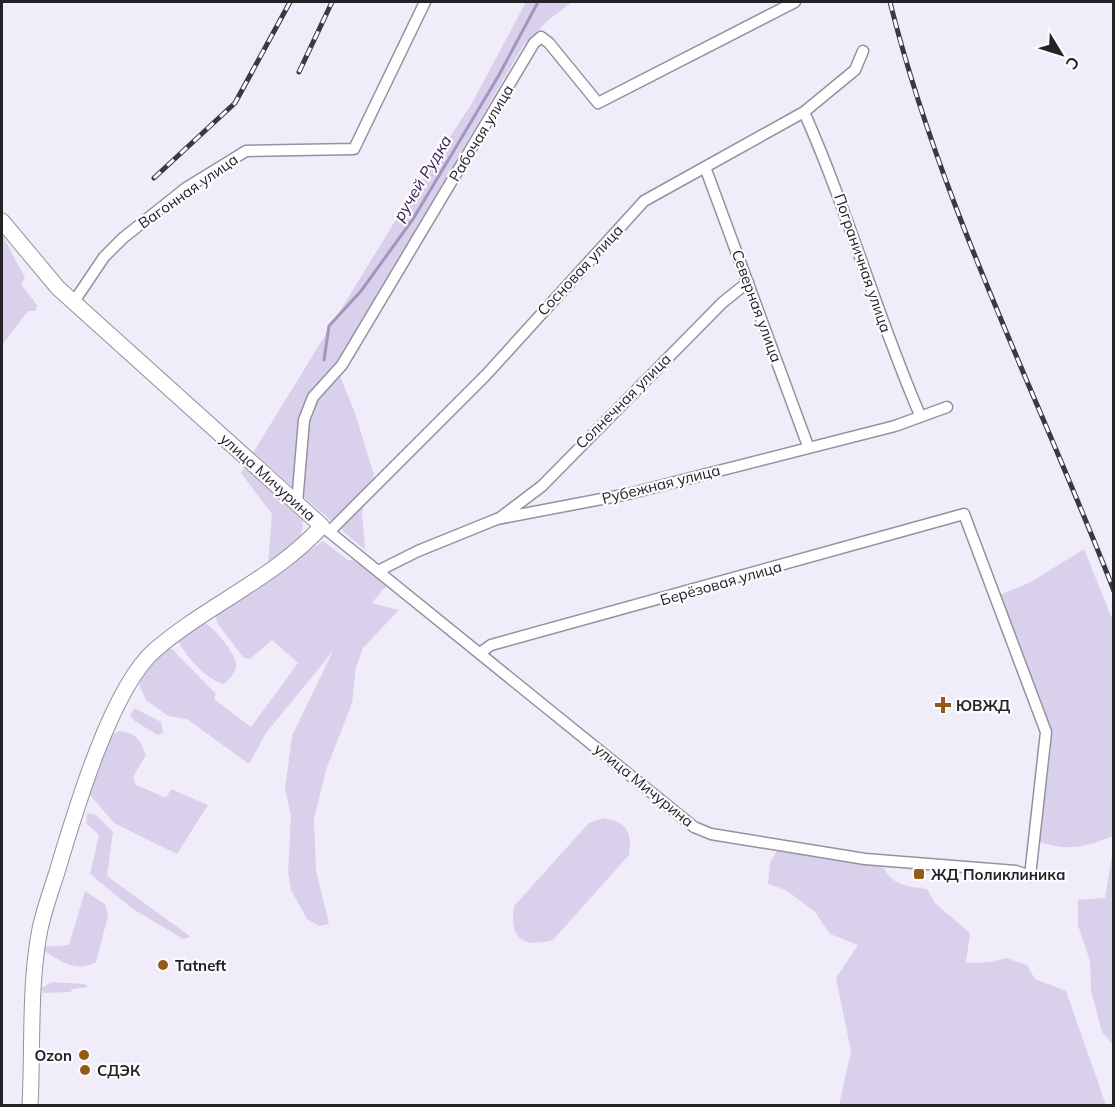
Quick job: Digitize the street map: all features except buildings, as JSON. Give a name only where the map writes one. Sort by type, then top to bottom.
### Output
[{"type":"main road","name":"улица Мичурина","points":[[2,221],[73,303],[326,530]]},
{"type":"main road","points":[[30,1106],[35,965],[40,928],[78,803],[124,692],[136,670],[154,651],[326,530]]},
{"type":"street","name":"Вагонная улица","points":[[73,303],[104,257],[123,237],[186,188],[246,151],[354,149],[425,2]]},
{"type":"street","name":"Рабочая улица","points":[[297,503],[304,420],[313,397],[342,365],[534,43],[541,37],[549,42],[598,102],[795,2]]},
{"type":"street","name":"Сосновая улица","points":[[326,530],[486,375],[644,201],[804,112],[855,70],[863,51]]},
{"type":"street","name":"Пограничная улица","points":[[804,112],[834,180],[904,378],[920,415]]},
{"type":"street","name":"Северная улица","points":[[705,167],[808,446]]},
{"type":"street","name":"Солнечная улица","points":[[497,519],[542,486],[722,303],[748,282]]},
{"type":"street","name":"Рубежная улица","points":[[378,571],[418,551],[497,519],[628,494],[808,446],[895,426],[947,406]]},
{"type":"street","name":"улица Мичурина","points":[[326,530],[694,827],[711,834],[865,859],[1016,871],[1030,876],[1046,732],[964,514]]},
{"type":"street","name":"Берёзовая улица","points":[[480,653],[491,645],[964,514]]},
{"type":"shaded area","points":[[526,2],[572,2],[546,22],[523,46],[336,366],[355,413],[374,475],[362,512],[365,550],[253,453],[392,226],[472,103]]},
{"type":"shaded area","points":[[2,234],[25,278],[21,284],[37,305],[36,311],[28,311],[2,345]]},
{"type":"shaded area","points":[[247,464],[302,519],[303,527],[298,540],[268,565],[272,514],[241,473]]},
{"type":"shaded area","points":[[323,541],[348,560],[360,561],[392,586],[384,588],[372,603],[399,610],[363,648],[356,667],[352,703],[326,770],[314,819],[316,870],[329,924],[319,926],[307,919],[291,890],[288,872],[291,815],[285,789],[292,736],[333,651],[266,733],[249,764],[187,719],[168,716],[146,700],[140,687],[140,676],[164,649],[172,649],[216,694],[214,699],[251,727],[298,663],[272,640],[250,659],[244,658],[217,623],[216,616],[218,611],[244,597]]},
{"type":"shaded area","points":[[1084,549],[1113,621],[1113,836],[1085,846],[1059,847],[1039,842],[1051,748],[1050,727],[997,596],[1031,582]]},
{"type":"shaded area","points":[[203,623],[217,633],[235,658],[234,672],[224,684],[197,667],[178,641]]},
{"type":"shaded area","points":[[134,708],[161,722],[163,733],[158,735],[136,722],[130,716]]},
{"type":"shaded area","points":[[119,731],[130,733],[137,738],[146,755],[133,777],[136,785],[166,798],[171,789],[208,805],[177,854],[114,823],[89,794],[110,736]]},
{"type":"shaded area","points":[[87,813],[96,815],[113,832],[107,876],[191,937],[183,939],[133,909],[90,874],[99,835],[86,823]]},
{"type":"shaded area","points":[[603,818],[618,823],[626,829],[630,840],[629,855],[553,940],[534,943],[520,938],[514,926],[514,906],[589,823]]},
{"type":"shaded area","points":[[777,850],[883,867],[896,882],[927,889],[935,903],[970,933],[966,963],[992,962],[1006,958],[1027,965],[1035,979],[1066,991],[1106,1105],[839,1105],[851,1051],[836,978],[858,945],[830,934],[815,912],[786,890],[768,884],[770,863]]},
{"type":"shaded area","points":[[1113,850],[1113,1045],[1102,1032],[1091,990],[1090,961],[1078,925],[1078,900],[1105,898]]},
{"type":"shaded area","points":[[85,891],[105,904],[108,916],[96,962],[76,966],[57,959],[44,951],[43,947],[69,945]]},
{"type":"shaded area","points":[[53,982],[85,984],[88,987],[72,989],[71,992],[43,993],[41,988]]},
{"type":"waterway","name":"ручей Рудка","points":[[324,360],[329,326],[361,291],[413,219],[499,75],[538,2]]},
{"type":"railway","points":[[154,178],[235,103],[290,2]]},
{"type":"railway","points":[[299,72],[332,2]]},
{"type":"railway","points":[[890,2],[911,78],[963,226],[1114,591]]},
{"type":"place","name":"ЮВЖД","points":[[943,705]]},
{"type":"place","name":"ЖД Поликлиника","points":[[919,874]]},
{"type":"place","name":"Tatneft","points":[[163,965]]},
{"type":"place","name":"Ozon","points":[[84,1055]]},
{"type":"place","name":"СДЭК","points":[[85,1070]]}]
